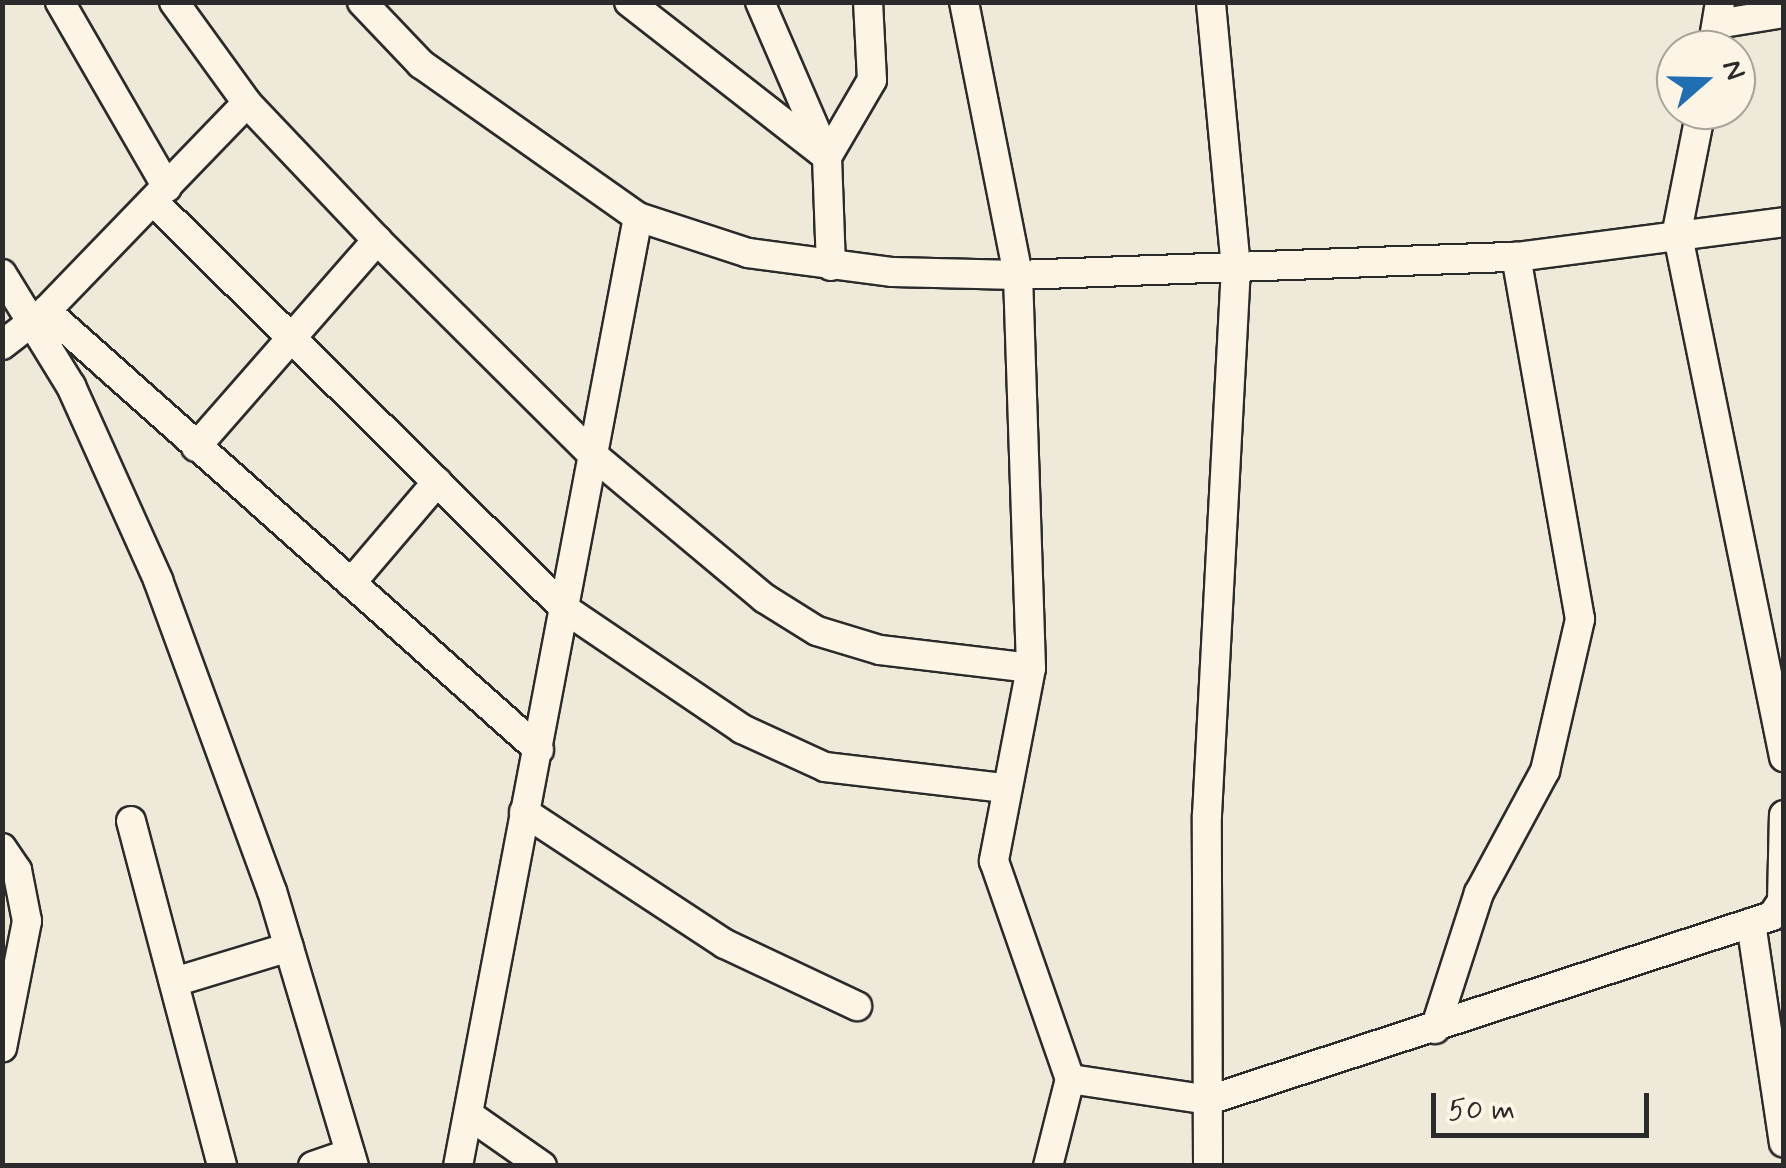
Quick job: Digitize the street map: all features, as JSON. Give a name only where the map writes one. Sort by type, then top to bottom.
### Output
[{"type":"street","points":[[60,2],[160,194],[291,338],[565,609],[742,729],[825,766],[1005,788]]},
{"type":"street","points":[[174,2],[247,103],[377,240],[593,454],[764,598],[817,631],[880,650],[1031,668]]},
{"type":"street","points":[[362,2],[421,64],[638,217],[748,253],[832,266],[1018,275],[1516,256],[1678,231],[1784,222]]},
{"type":"street","points":[[629,2],[827,157]]},
{"type":"street","points":[[760,2],[827,157],[832,266]]},
{"type":"street","points":[[827,157],[872,80],[868,2]]},
{"type":"street","points":[[964,2],[1018,275],[1031,668],[1005,788],[994,862],[1000,892],[1070,1079],[1048,1166]]},
{"type":"street","points":[[1208,1166],[1207,815],[1236,268],[1212,2]]},
{"type":"street","points":[[1716,26],[1784,13]]},
{"type":"street","points":[[2,345],[40,317],[247,103]]},
{"type":"street","points":[[1697,130],[1678,231],[1784,757]]},
{"type":"street","points":[[458,1166],[638,217]]},
{"type":"street","points":[[196,446],[377,240]]},
{"type":"street","points":[[1435,1029],[1479,893],[1545,771],[1580,619],[1516,256]]},
{"type":"street","points":[[2,274],[40,317],[196,446],[539,750]]},
{"type":"street","points":[[40,317],[158,580],[288,947],[352,1159],[313,1166]]},
{"type":"street","points":[[351,583],[437,482]]},
{"type":"street","points":[[524,812],[725,944],[856,1006]]},
{"type":"street","points":[[1070,1079],[1208,1100],[1772,916],[1782,902],[1784,816]]},
{"type":"street","points":[[131,821],[222,1166]]},
{"type":"street","points":[[2,848],[17,870],[27,921],[2,1048]]},
{"type":"street","points":[[1751,923],[1784,1143]]},
{"type":"street","points":[[174,982],[288,947]]},
{"type":"street","points":[[469,1115],[542,1166]]}]
